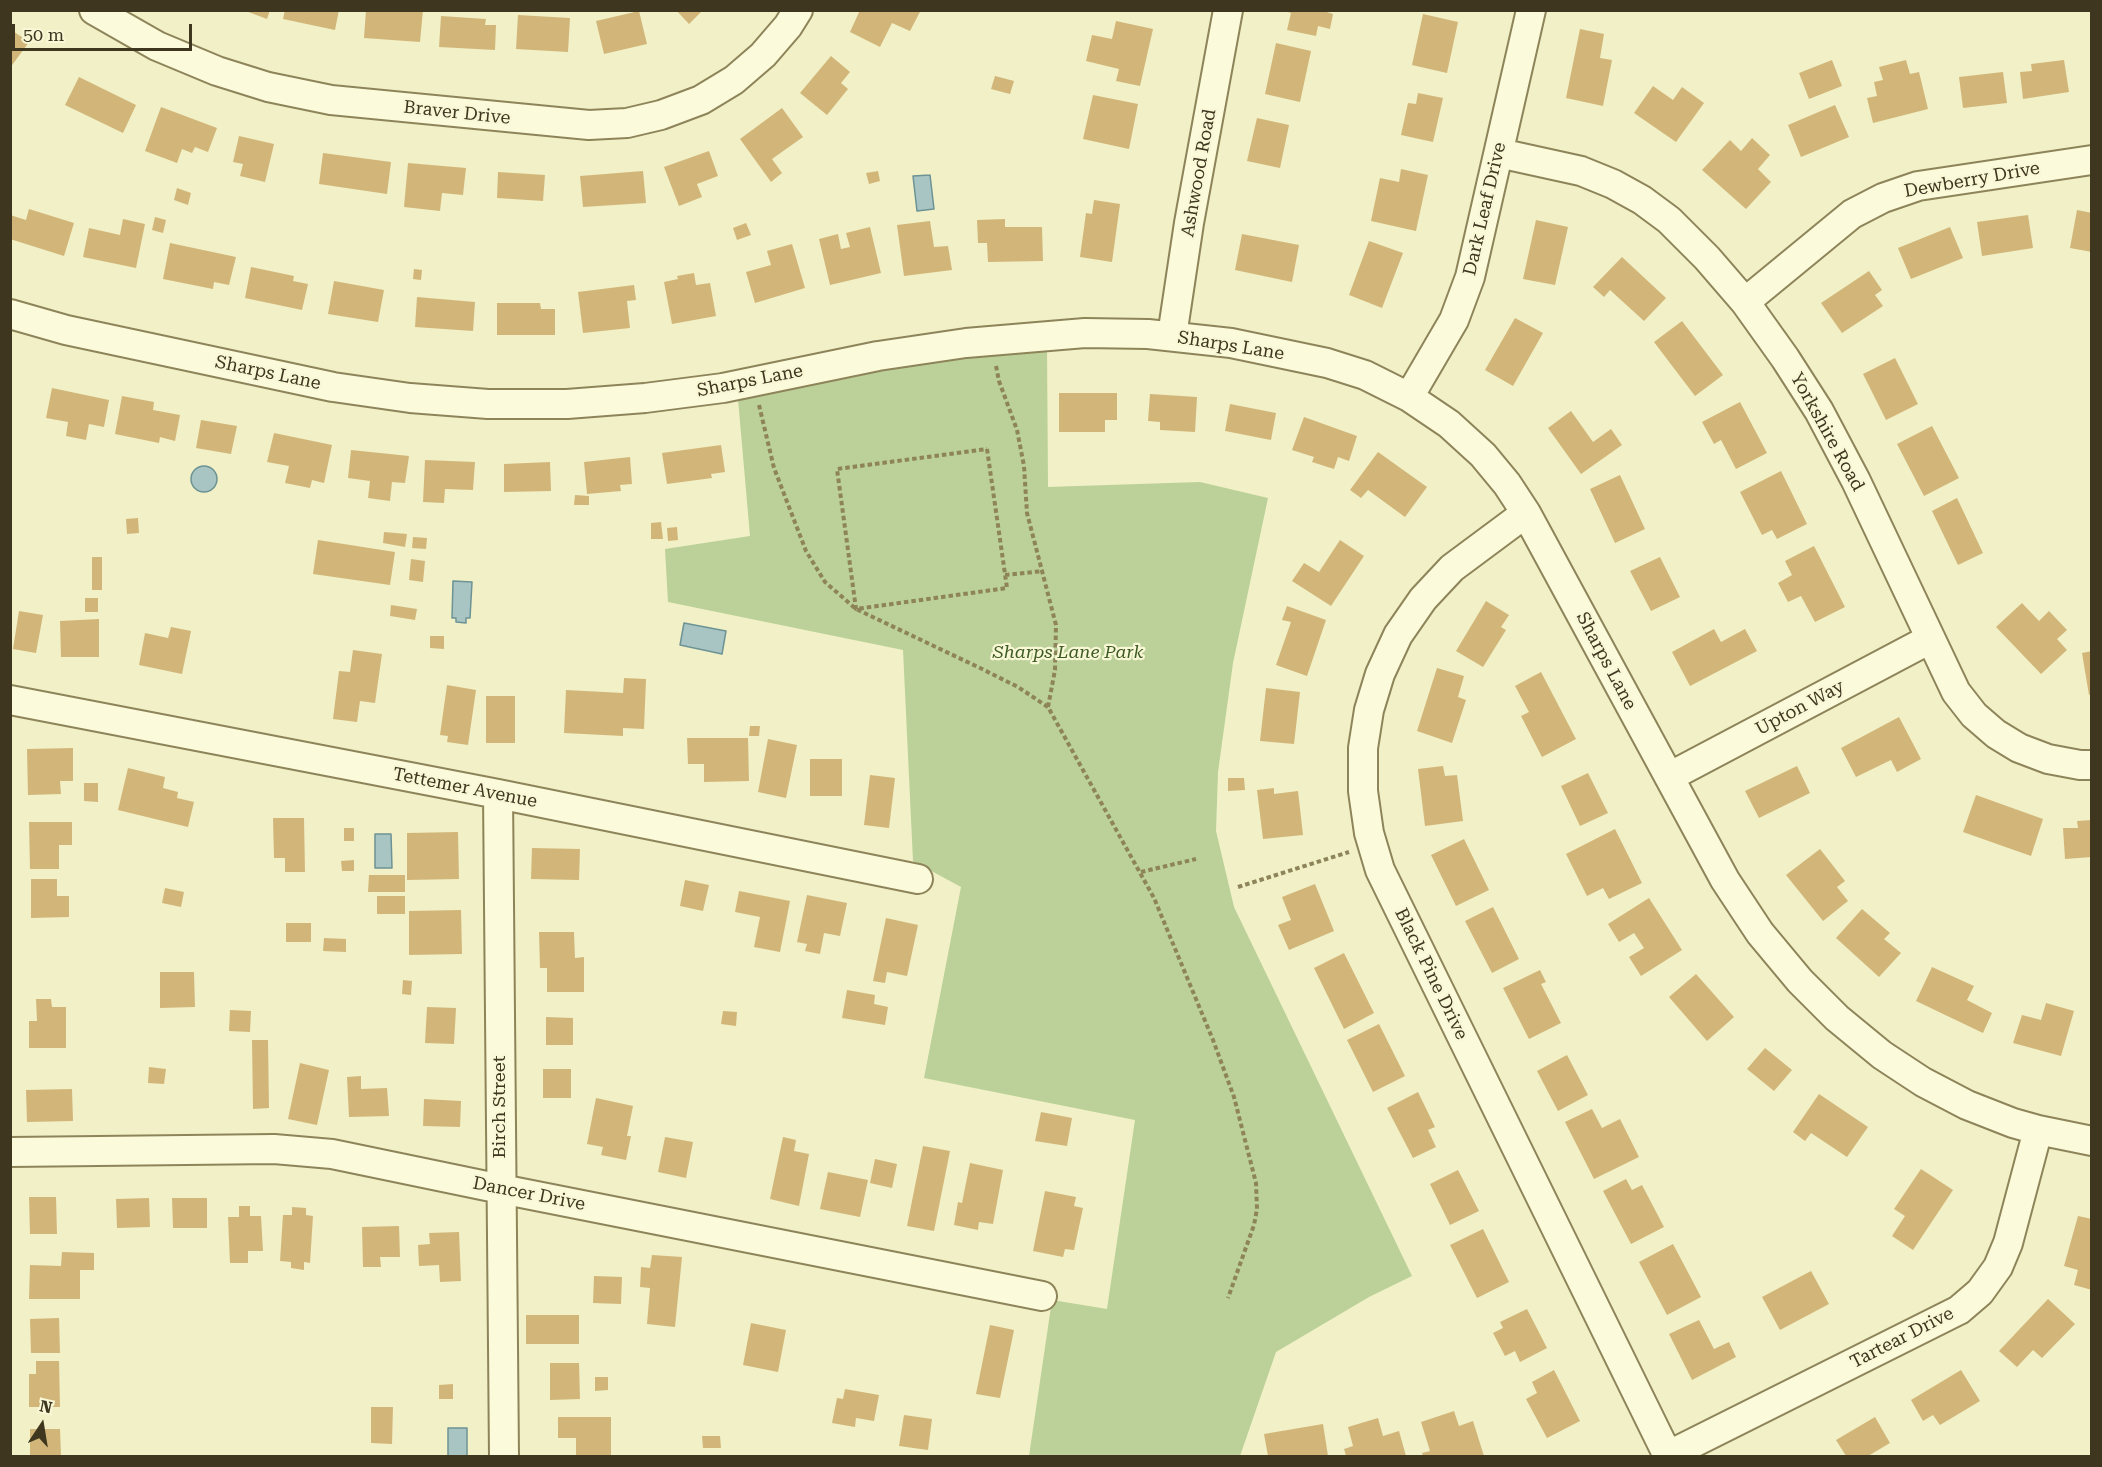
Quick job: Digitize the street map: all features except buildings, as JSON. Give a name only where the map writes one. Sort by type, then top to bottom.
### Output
[{"type":"street","name":"Braver Drive","points":[[94,10],[158,46],[217,71],[268,87],[331,100],[589,125],[627,123],[661,115],[700,100],[734,80],[763,55],[788,26],[798,10]]},
{"type":"street","name":"Ashwood Road","points":[[1172,336],[1189,223],[1228,10]]},
{"type":"street","name":"Dark Leaf Drive","points":[[1409,397],[1454,320],[1470,277],[1531,10]]},
{"type":"street","name":"Yorkshire Road","points":[[1499,153],[1581,171],[1613,184],[1642,200],[1669,220],[1707,258],[1744,302],[1785,358],[1819,411],[1856,481],[1956,692],[1974,715],[1996,734],[2019,748],[2048,759],[2091,765]]},
{"type":"street","name":"Dewberry Drive","points":[[1744,302],[1852,214],[1883,198],[1918,186],[2091,160]]},
{"type":"street","name":"Sharps Lane","points":[[13,322],[66,330],[321,385],[410,398],[488,404],[567,404],[645,398],[723,388],[878,356],[991,341],[1085,333],[1172,336],[1232,343],[1327,363],[1365,375],[1409,397],[1449,424],[1483,455],[1507,484],[1526,513],[1725,880],[1760,933],[1800,981],[1837,1018],[1882,1055],[1923,1082],[1967,1105],[2038,1130],[2091,1141]]},
{"type":"street","name":"Black Pine Drive","points":[[1526,513],[1452,568],[1423,599],[1398,635],[1380,674],[1369,710],[1363,748],[1363,791],[1369,833],[1380,870],[1667,1456]]},
{"type":"street","name":"Upton Way","points":[[1669,777],[1930,639]]},
{"type":"street","name":"Tettemer Avenue","points":[[10,700],[498,794],[918,879]]},
{"type":"street","name":"Birch Street","points":[[498,794],[504,1456]]},
{"type":"street","name":"Tartear Drive","points":[[1667,1456],[1959,1310],[1980,1292],[1998,1267],[2008,1243],[2038,1130]]},
{"type":"street","name":"Dancer Drive","points":[[10,1152],[274,1149],[332,1154],[1042,1296]]},
{"type":"path","points":[[991,341],[999,381],[1017,430],[1024,466],[1027,513],[1056,625],[1054,670],[1048,707]]},
{"type":"path","points":[[753,381],[774,468],[806,551],[825,582],[856,609],[1018,687],[1048,707],[1155,898],[1234,1097],[1256,1184],[1257,1209],[1254,1225],[1228,1298]]},
{"type":"path","points":[[987,449],[1007,588],[856,609],[837,469],[987,449]]},
{"type":"path","points":[[1005,575],[1043,571]]},
{"type":"path","points":[[1238,887],[1373,846]]},
{"type":"path","points":[[1141,872],[1196,859]]},
{"type":"green space","name":"Sharps Lane Park","points":[[1047,350],[1048,487],[1200,482],[1268,498],[1233,663],[1218,772],[1216,831],[1234,907],[1412,1276],[1369,1297],[1276,1352],[1240,1456],[1029,1456],[1052,1300],[1107,1309],[1135,1120],[924,1078],[961,887],[913,861],[903,650],[668,602],[665,549],[750,536],[738,399],[899,364]]},
{"type":"water","points":[[930,175],[934,209],[917,211],[913,176]]},
{"type":"water","points":[[204,466],[213,470],[217,479],[213,488],[204,492],[195,488],[191,479],[195,470]]},
{"type":"water","points":[[453,581],[472,582],[470,618],[466,618],[466,623],[456,622],[456,618],[452,618]]},
{"type":"water","points":[[684,623],[726,631],[722,654],[680,645]]},
{"type":"water","points":[[375,834],[391,834],[392,868],[375,868]]},
{"type":"water","points":[[448,1428],[467,1428],[467,1456],[448,1456]]}]
